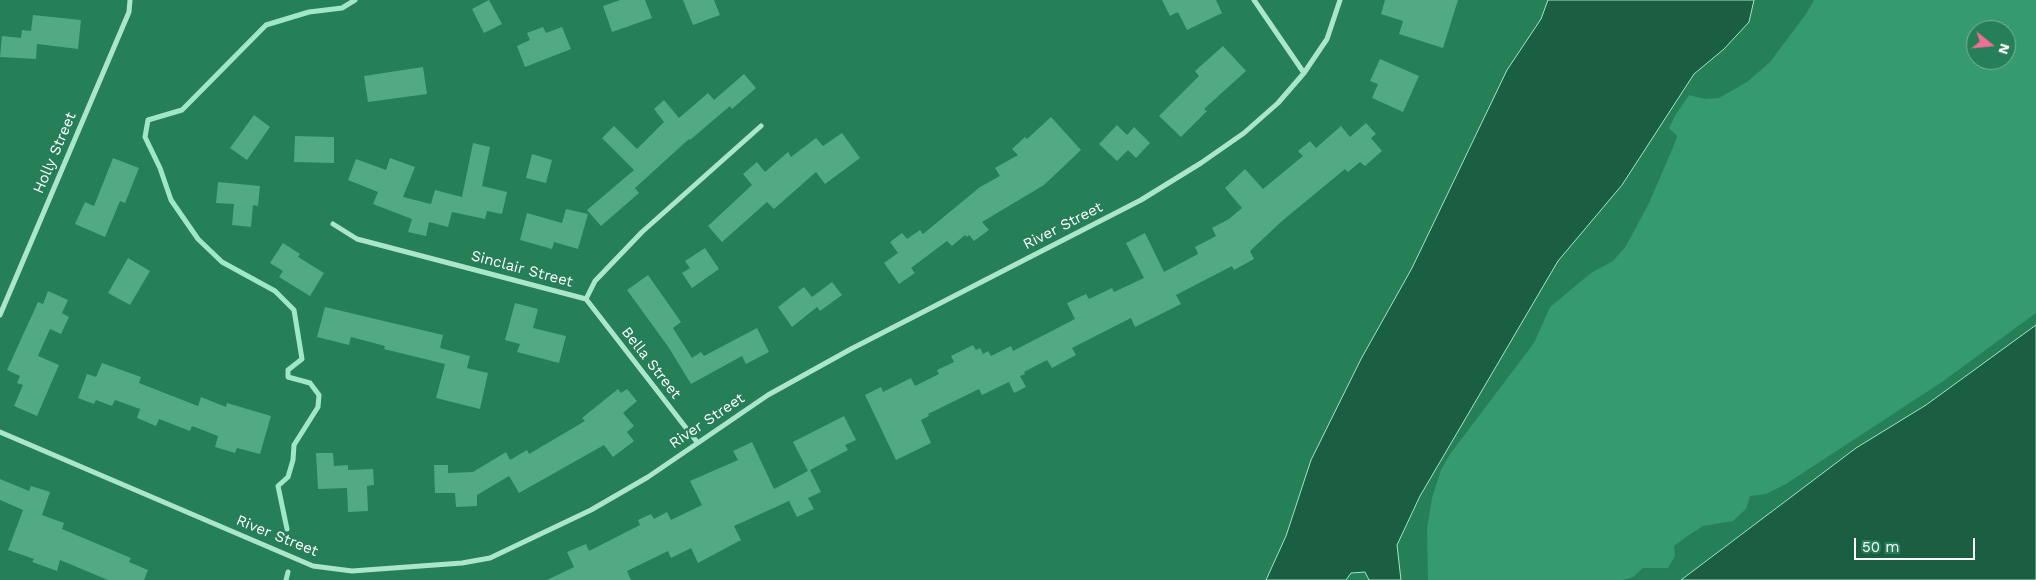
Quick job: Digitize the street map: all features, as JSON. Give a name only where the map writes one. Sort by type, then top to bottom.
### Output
[{"type":"street","name":"Holly Street","points":[[0,315],[129,12],[130,0]]},
{"type":"street","points":[[1254,0],[1304,73]]},
{"type":"street","name":"River Street","points":[[0,432],[313,566],[352,571],[462,563],[490,558],[591,510],[648,477],[768,395],[843,353],[1141,200],[1244,133],[1278,102],[1304,73],[1327,39],[1340,0]]},
{"type":"street","name":"Sinclair Street","points":[[333,224],[357,239],[586,299],[595,281],[642,232],[760,126]]},
{"type":"street","name":"Bella Street","points":[[586,299],[697,442]]},
{"type":"shaded area","points":[[1548,0],[1754,0],[1749,22],[1724,49],[1694,74],[1622,185],[1558,261],[1420,496],[1397,545],[1401,580],[1369,580],[1365,572],[1351,573],[1346,580],[1266,580],[1286,536],[1311,460],[1361,359],[1412,268],[1507,70],[1541,19]]},
{"type":"shaded area","points":[[1814,0],[2036,0],[2036,313],[1942,382],[1786,484],[1766,494],[1750,496],[1746,509],[1733,521],[1703,526],[1689,535],[1674,546],[1675,556],[1668,568],[1643,568],[1633,577],[1623,580],[1428,580],[1427,528],[1432,498],[1441,470],[1450,454],[1534,343],[1550,307],[1591,273],[1613,261],[1626,246],[1649,203],[1674,145],[1677,136],[1669,128],[1689,95],[1705,99],[1719,98],[1747,82],[1770,62],[1806,14]]},
{"type":"shaded area","points":[[2036,325],[2036,580],[1681,580],[1856,448],[1926,405]]},
{"type":"building","points":[[489,0],[502,24],[484,33],[472,9]]},
{"type":"building","points":[[620,0],[645,0],[652,18],[612,32],[603,6]]},
{"type":"building","points":[[683,0],[714,0],[720,15],[693,25]]},
{"type":"building","points":[[1162,0],[1216,0],[1222,13],[1187,30],[1178,12],[1170,16]]},
{"type":"building","points":[[1385,0],[1458,0],[1443,48],[1399,34],[1403,21],[1381,14]]},
{"type":"building","points":[[33,15],[81,20],[78,49],[37,44],[36,59],[0,57],[2,36],[21,38],[22,30],[31,31]]},
{"type":"building","points":[[543,27],[546,33],[562,27],[571,49],[525,67],[517,46],[530,40],[527,33]]},
{"type":"building","points":[[1223,46],[1246,71],[1204,109],[1207,111],[1181,137],[1159,116],[1199,76],[1195,71]]},
{"type":"building","points":[[1380,59],[1419,76],[1403,112],[1372,98],[1378,84],[1370,81]]},
{"type":"building","points":[[423,67],[427,94],[368,102],[364,76]]},
{"type":"building","points":[[744,74],[756,88],[732,109],[730,106],[689,139],[635,188],[639,193],[601,226],[587,210],[634,170],[602,138],[614,126],[637,149],[664,122],[654,109],[664,100],[679,118],[708,93],[714,100]]},
{"type":"building","points":[[254,115],[270,127],[247,160],[230,148]]},
{"type":"building","points":[[1051,117],[1081,150],[1044,185],[982,222],[989,230],[974,241],[969,235],[967,237],[965,235],[952,246],[947,241],[911,268],[915,273],[899,284],[884,263],[898,253],[890,242],[902,233],[907,239],[920,230],[923,234],[980,187],[1000,176],[995,168],[1018,155],[1012,149],[1025,137],[1027,139]]},
{"type":"building","points":[[1366,123],[1376,134],[1371,138],[1382,151],[1365,166],[1360,162],[1348,172],[1345,169],[1282,221],[1250,251],[1254,259],[1234,270],[1232,266],[1176,295],[1181,304],[1135,327],[1131,318],[1072,348],[1076,355],[1052,368],[1047,360],[1024,372],[1025,374],[1020,376],[1026,387],[1014,393],[1009,382],[982,395],[979,389],[928,414],[929,416],[921,420],[931,443],[896,460],[865,395],[881,387],[883,392],[911,378],[915,386],[939,374],[937,370],[954,362],[951,356],[973,345],[976,350],[980,348],[983,354],[988,351],[991,356],[1011,346],[1013,351],[1075,319],[1067,303],[1086,294],[1089,299],[1112,288],[1114,292],[1144,278],[1126,243],[1145,233],[1164,272],[1198,254],[1195,247],[1216,236],[1212,228],[1229,219],[1242,208],[1225,188],[1245,169],[1263,189],[1303,156],[1298,151],[1310,141],[1316,148],[1341,126],[1350,137]]},
{"type":"building","points":[[1117,125],[1127,135],[1134,127],[1150,143],[1136,158],[1128,150],[1117,161],[1099,144]]},
{"type":"building","points":[[842,133],[860,158],[825,184],[816,172],[774,209],[767,202],[722,242],[708,226],[752,185],[743,174],[757,162],[765,172],[788,152],[791,157],[816,138],[823,146]]},
{"type":"building","points":[[295,136],[334,137],[334,163],[294,162]]},
{"type":"building","points":[[473,143],[490,147],[482,186],[507,192],[502,214],[487,211],[485,219],[452,212],[448,227],[429,222],[426,236],[408,232],[412,219],[373,204],[378,192],[348,180],[356,159],[386,170],[390,158],[415,167],[403,197],[431,204],[435,190],[462,197]]},
{"type":"building","points":[[532,154],[552,160],[546,183],[526,178]]},
{"type":"building","points":[[113,158],[139,168],[125,203],[120,201],[105,237],[75,224],[85,202],[94,206]]},
{"type":"building","points":[[218,182],[260,186],[258,206],[253,205],[251,227],[232,225],[234,204],[216,203]]},
{"type":"building","points":[[566,209],[588,214],[578,249],[554,242],[552,249],[520,240],[527,213],[562,223]]},
{"type":"building","points":[[283,243],[300,254],[298,257],[324,273],[310,296],[279,277],[283,271],[270,263]]},
{"type":"building","points":[[705,248],[719,269],[692,288],[682,273],[690,268],[685,261]]},
{"type":"building","points":[[128,258],[150,271],[130,305],[108,293]]},
{"type":"building","points":[[648,275],[681,322],[673,328],[692,358],[701,352],[704,356],[757,328],[769,352],[746,364],[742,356],[691,384],[669,348],[627,290]]},
{"type":"building","points":[[832,282],[842,295],[820,311],[817,307],[792,327],[778,307],[804,287],[812,297]]},
{"type":"building","points":[[48,291],[68,300],[62,313],[69,317],[61,334],[50,329],[38,356],[59,365],[37,416],[14,406],[23,385],[17,383],[20,376],[7,370],[38,302],[43,304]]},
{"type":"building","points":[[515,303],[538,309],[533,328],[566,336],[559,363],[517,352],[520,344],[505,340]]},
{"type":"building","points":[[325,307],[443,335],[440,348],[470,356],[467,368],[488,373],[480,409],[436,398],[445,364],[384,349],[385,346],[351,337],[349,345],[317,337]]},
{"type":"building","points":[[102,363],[141,377],[139,383],[198,406],[201,397],[226,407],[227,403],[271,416],[260,454],[237,448],[235,453],[215,447],[218,436],[192,426],[190,431],[159,419],[156,426],[137,418],[140,409],[115,400],[112,406],[96,400],[94,404],[78,398],[87,374],[96,377]]},
{"type":"building","points":[[618,389],[621,393],[627,389],[637,401],[623,413],[634,426],[627,432],[634,441],[613,457],[604,445],[519,493],[509,476],[477,495],[477,506],[456,507],[455,493],[435,493],[434,465],[448,465],[448,473],[473,472],[506,452],[510,460],[527,450],[529,454],[585,421],[582,418]]},
{"type":"building","points":[[844,416],[856,440],[845,445],[848,450],[810,470],[821,492],[808,498],[814,509],[797,517],[789,501],[734,526],[741,540],[698,563],[691,548],[671,558],[668,551],[627,571],[631,580],[547,580],[574,567],[567,552],[586,544],[589,551],[640,525],[638,520],[651,514],[654,519],[667,512],[671,520],[702,505],[690,481],[738,460],[733,451],[752,442],[774,489],[808,471],[793,442]]},
{"type":"building","points":[[316,453],[333,453],[334,466],[348,465],[348,470],[373,469],[374,485],[367,486],[368,511],[348,512],[347,488],[318,489]]},
{"type":"building","points":[[0,479],[29,491],[31,486],[50,492],[42,515],[64,523],[62,529],[131,558],[129,562],[148,570],[144,580],[108,580],[60,560],[57,571],[32,562],[34,559],[8,550],[23,510],[0,500]]},
{"type":"waterway","points":[[287,529],[278,486],[288,477],[293,460],[294,445],[318,407],[319,395],[310,383],[288,377],[288,370],[302,359],[294,310],[275,291],[222,262],[198,239],[171,200],[160,168],[145,137],[148,120],[182,110],[266,25],[309,12],[342,8],[355,0]]},
{"type":"waterway","points":[[286,580],[288,572]]}]
